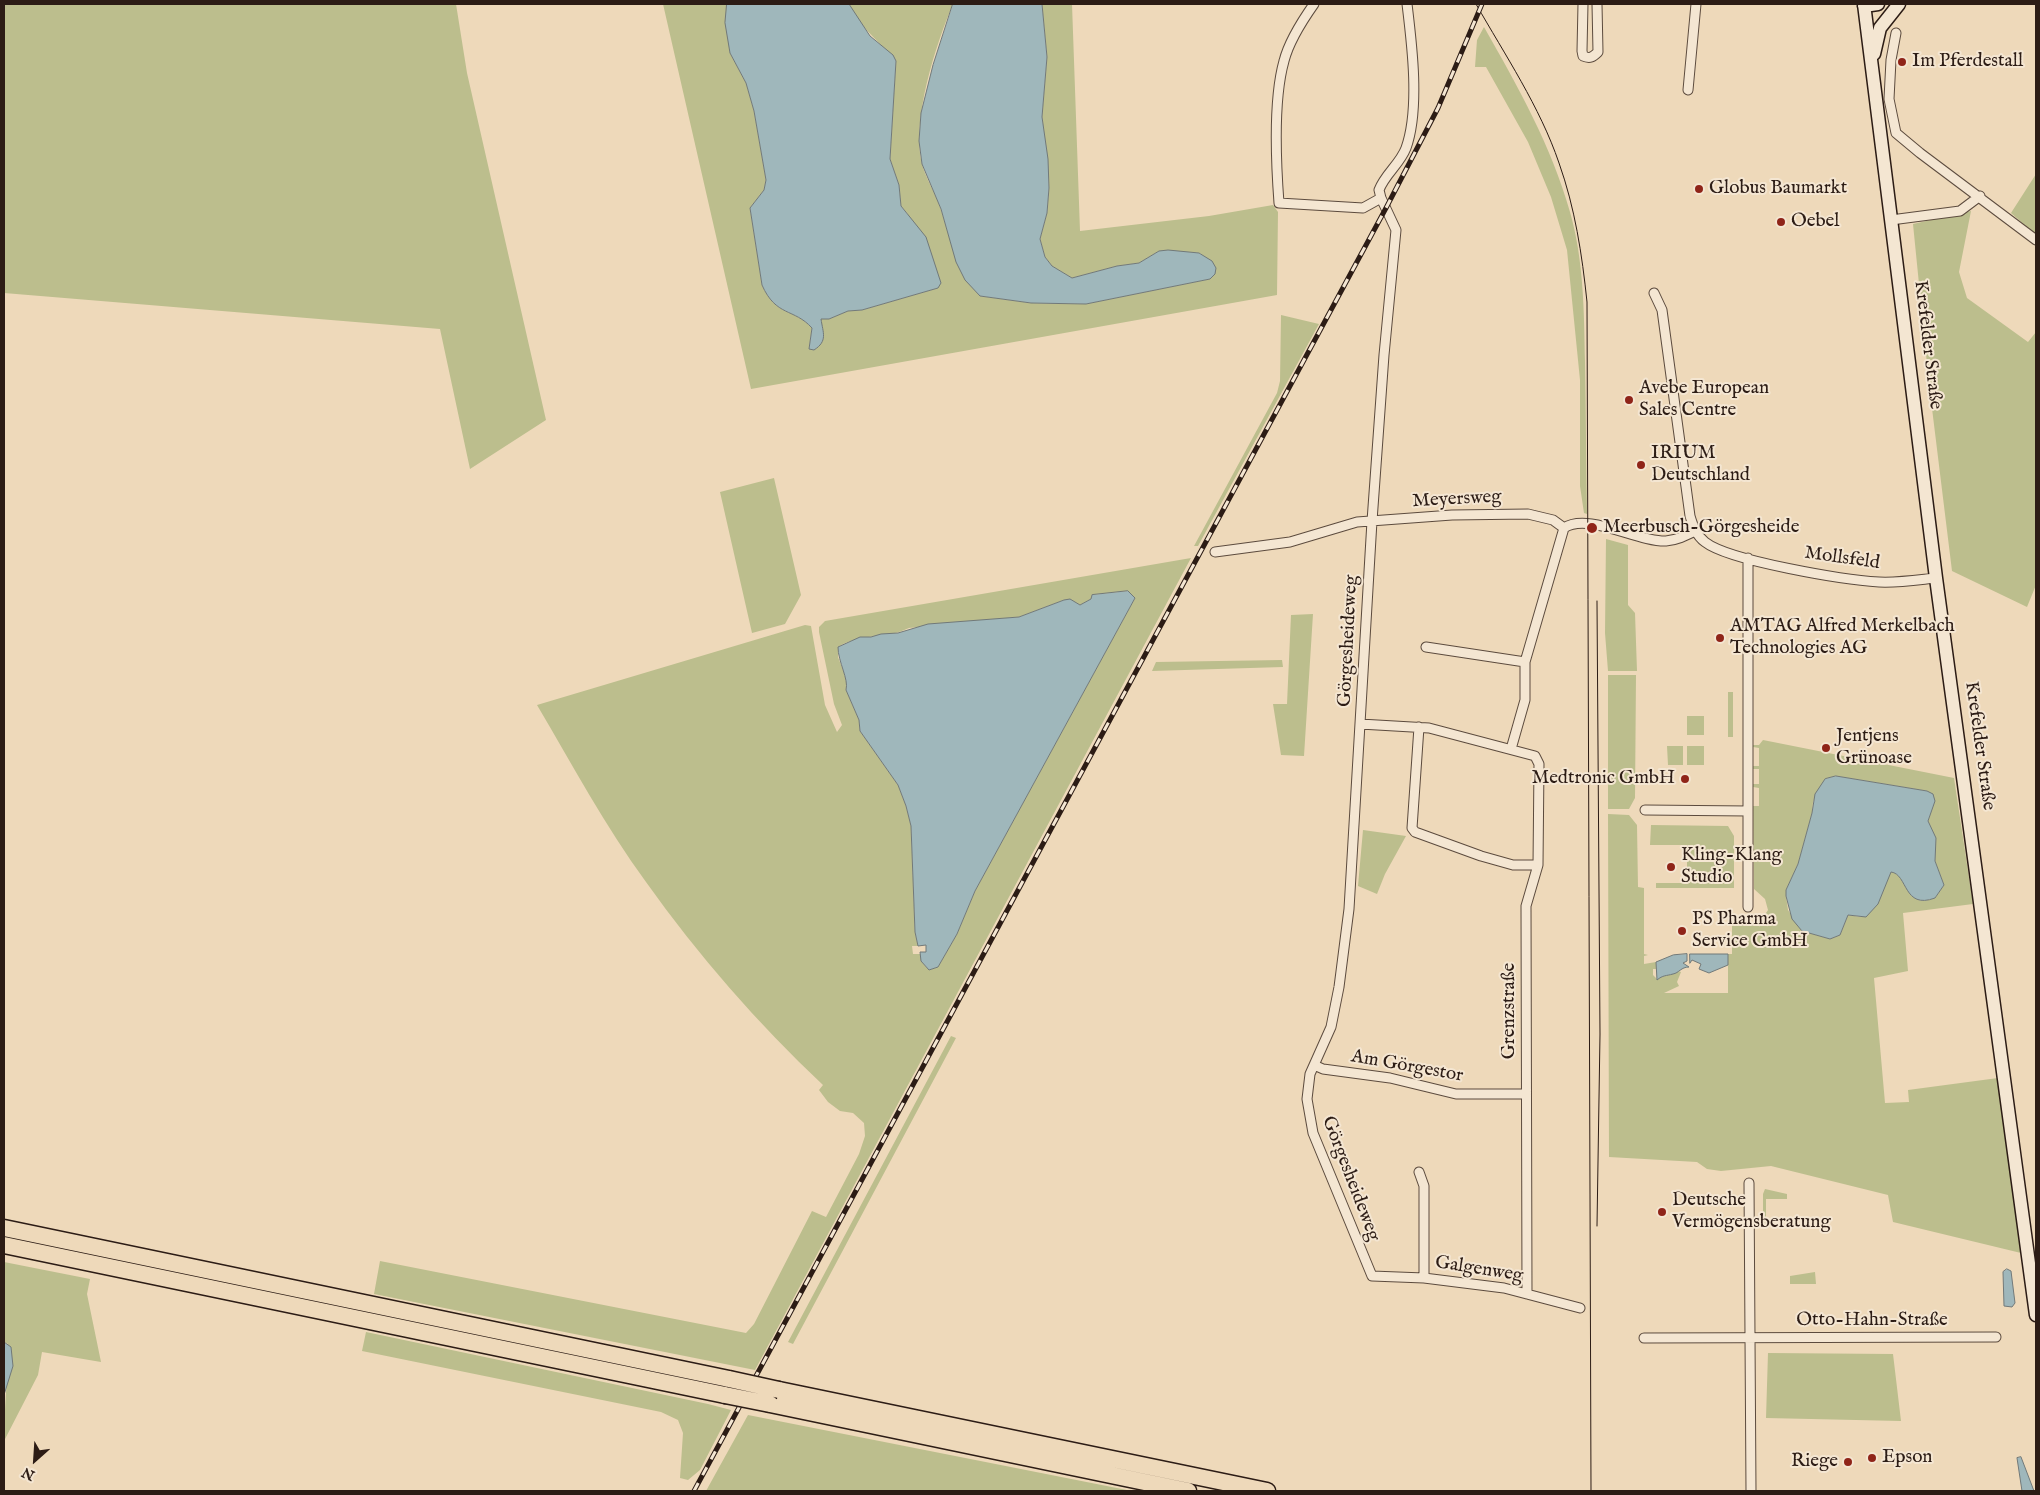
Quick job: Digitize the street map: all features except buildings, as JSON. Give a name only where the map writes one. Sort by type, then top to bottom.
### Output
[{"type":"highway","points":[[4,1228],[727,1387],[770,1404],[1188,1491]]},
{"type":"highway","points":[[4,1245],[727,1387],[778,1390],[1267,1491]]},
{"type":"main road","points":[[1864,5],[1878,4]]},
{"type":"main road","points":[[1872,69],[1880,28],[1899,4]]},
{"type":"main road","name":"Krefelder Straße","points":[[1864,5],[1936,578],[2036,1315]]},
{"type":"street","points":[[1314,4],[1294,39],[1283,67],[1278,107],[1279,203],[1363,208],[1380,198],[1381,185],[1399,161],[1410,136],[1413,70],[1407,4]]},
{"type":"street","points":[[1583,4],[1582,51],[1583,56],[1588,58],[1593,57],[1598,52],[1597,4]]},
{"type":"street","points":[[1688,90],[1696,4]]},
{"type":"street","points":[[1896,33],[1891,60],[1889,99],[1896,133],[2036,240]]},
{"type":"street","points":[[1891,220],[1960,211],[1980,196]]},
{"type":"street","name":"Görgesheideweg","points":[[1372,1276],[1313,1132],[1307,1099],[1310,1074],[1331,1027],[1346,938],[1372,521],[1384,355],[1396,230],[1380,198]]},
{"type":"street","points":[[1511,749],[1525,700],[1525,662],[1564,528],[1570,524],[1584,523],[1664,541],[1681,538],[1695,531],[1690,516],[1662,310],[1654,294]]},
{"type":"street","name":"Meyersweg","points":[[1215,552],[1290,542],[1356,522],[1452,515],[1528,514],[1553,520],[1564,528]]},
{"type":"street","name":"Mollsfeld","points":[[1695,531],[1704,541],[1716,549],[1748,558],[1856,580],[1882,582],[1936,578]]},
{"type":"street","points":[[1748,558],[1748,907]]},
{"type":"street","points":[[1426,647],[1525,662]]},
{"type":"street","name":"Grenzstraße","points":[[1360,724],[1430,728],[1535,756],[1539,764],[1538,866],[1526,906],[1527,1294]]},
{"type":"street","points":[[1419,727],[1412,828],[1415,832],[1481,856],[1513,864],[1538,866]]},
{"type":"street","points":[[1645,810],[1748,811]]},
{"type":"street","name":"Am Görgestor","points":[[1314,1064],[1323,1069],[1390,1078],[1456,1094],[1526,1094]]},
{"type":"street","points":[[1419,1172],[1424,1186],[1424,1278]]},
{"type":"street","points":[[1749,1183],[1751,1491]]},
{"type":"street","name":"Galgenweg","points":[[1372,1276],[1424,1278],[1504,1288],[1580,1308]]},
{"type":"street","name":"Otto-Hahn-Straße","points":[[1644,1338],[1996,1337]]},
{"type":"green space","points":[[4,4],[456,4],[467,73],[546,420],[470,469],[440,329],[4,293]]},
{"type":"green space","points":[[663,4],[727,4],[730,53],[746,83],[754,111],[766,180],[764,190],[750,208],[762,285],[773,302],[799,317],[812,328],[809,349],[820,319],[829,319],[848,311],[862,310],[938,288],[907,213],[901,206],[899,185],[890,159],[896,61],[859,22],[849,4],[953,4],[939,40],[927,82],[922,105],[919,146],[924,170],[939,204],[960,265],[980,296],[1031,303],[1086,304],[1210,279],[1215,274],[1200,253],[1159,251],[1139,263],[1117,266],[1072,278],[1052,266],[1045,257],[1040,239],[1047,213],[1049,188],[1042,117],[1047,57],[1042,4],[1072,4],[1080,231],[1209,216],[1273,205],[1278,212],[1277,295],[751,389]]},
{"type":"green space","points":[[1484,27],[1533,117],[1562,187],[1575,230],[1584,305],[1587,514],[1584,513],[1580,486],[1580,380],[1567,250],[1551,197],[1528,142],[1486,67],[1475,67],[1477,40]]},
{"type":"green space","points":[[2036,174],[2036,235],[2011,213]]},
{"type":"green space","points":[[1971,211],[1959,272],[1967,298],[2028,342],[2036,332],[2036,585],[2027,607],[1952,571],[1929,384],[1913,224]]},
{"type":"green space","points":[[1281,315],[1319,324],[1198,546],[1194,546],[1277,393],[1280,381]]},
{"type":"green space","points":[[774,478],[801,595],[785,624],[752,633],[720,492]]},
{"type":"green space","points":[[1606,539],[1628,545],[1628,605],[1635,613],[1637,671],[1608,671],[1605,633]]},
{"type":"green space","points":[[1191,558],[755,1370],[374,1294],[380,1261],[746,1333],[754,1324],[812,1211],[826,1217],[859,1154],[865,1136],[864,1123],[853,1113],[840,1111],[828,1102],[819,1090],[823,1085],[752,1013],[686,936],[631,861],[589,795],[537,705],[805,625],[811,626],[825,705],[837,732],[842,725],[834,704],[819,632],[819,627],[825,621]],"holes":[[[1128,591],[1135,598],[975,891],[957,934],[938,967],[929,970],[921,961],[921,954],[913,954],[912,946],[918,946],[915,932],[911,826],[906,806],[898,785],[860,731],[859,720],[846,690],[848,683],[838,657],[838,647],[855,640],[892,634],[909,628],[1019,617],[1064,600],[1070,600],[1080,605],[1091,599],[1092,595]]]},
{"type":"green space","points":[[1313,614],[1304,756],[1281,755],[1273,704],[1287,704],[1291,615]]},
{"type":"green space","points":[[1282,660],[1283,667],[1152,671],[1156,662]]},
{"type":"green space","points":[[1608,675],[1636,675],[1635,798],[1629,809],[1608,809]]},
{"type":"green space","points":[[1728,692],[1733,692],[1733,737],[1728,737]]},
{"type":"green space","points":[[1687,716],[1704,716],[1704,735],[1687,735]]},
{"type":"green space","points":[[1763,740],[1954,778],[1973,904],[1903,913],[1908,971],[1874,978],[1885,1103],[1909,1102],[1908,1090],[1998,1078],[2021,1253],[1893,1222],[1888,1195],[1771,1166],[1721,1171],[1707,1169],[1697,1162],[1609,1157],[1608,814],[1629,815],[1637,825],[1638,887],[1644,888],[1644,954],[1648,955],[1644,956],[1644,964],[1656,962],[1656,969],[1653,969],[1653,975],[1657,979],[1678,971],[1681,972],[1677,982],[1679,986],[1664,993],[1728,993],[1728,954],[1732,954],[1732,923],[1735,922],[1735,919],[1749,924],[1753,923],[1761,919],[1768,910],[1765,899],[1754,889],[1753,806],[1759,806],[1759,788],[1753,787],[1753,784],[1759,784],[1759,769],[1753,769],[1753,766],[1759,766],[1759,748],[1753,747],[1753,745],[1759,745]],"holes":[[[1836,776],[1927,791],[1934,801],[1928,821],[1933,833],[1935,861],[1944,885],[1935,898],[1917,899],[1912,896],[1897,874],[1891,872],[1861,917],[1848,915],[1840,935],[1830,939],[1802,931],[1788,910],[1786,890],[1798,864],[1812,813],[1813,802],[1825,779]]]},
{"type":"green space","points":[[1667,746],[1683,746],[1683,765],[1668,765]]},
{"type":"green space","points":[[1687,746],[1704,746],[1704,765],[1687,765]]},
{"type":"green space","points":[[1651,825],[1728,826],[1734,836],[1734,888],[1656,888],[1656,883],[1687,883],[1687,845],[1650,845]]},
{"type":"green space","points":[[1363,830],[1406,836],[1385,874],[1377,894],[1358,886]]},
{"type":"green space","points":[[951,1036],[956,1038],[793,1344],[788,1342]]},
{"type":"green space","points":[[1765,1189],[1787,1194],[1787,1199],[1766,1199],[1766,1224],[1763,1224],[1763,1194]]},
{"type":"green space","points":[[4,1262],[90,1279],[87,1294],[101,1362],[42,1352],[38,1375],[4,1441],[8,1344],[4,1342]]},
{"type":"green space","points":[[1815,1272],[1816,1284],[1790,1284],[1790,1276]]},
{"type":"green space","points":[[366,1332],[731,1410],[700,1470],[688,1480],[680,1478],[683,1433],[678,1420],[661,1412],[362,1351]]},
{"type":"green space","points":[[1768,1353],[1893,1354],[1901,1421],[1766,1418]]},
{"type":"green space","points":[[748,1415],[1132,1491],[706,1491]]},
{"type":"water","points":[[727,4],[849,4],[870,36],[893,55],[896,61],[890,159],[899,185],[901,206],[926,237],[941,283],[938,288],[862,310],[848,311],[829,319],[821,319],[824,336],[821,343],[814,350],[809,349],[812,328],[799,317],[773,302],[762,285],[750,208],[764,190],[766,180],[754,111],[746,83],[730,53],[725,23]]},
{"type":"water","points":[[953,4],[1042,4],[1047,57],[1042,117],[1048,159],[1049,188],[1047,213],[1040,239],[1045,257],[1052,266],[1072,278],[1117,266],[1139,263],[1159,251],[1168,250],[1199,253],[1212,261],[1216,268],[1215,274],[1210,279],[1086,304],[1031,303],[980,296],[965,280],[956,262],[941,209],[922,164],[919,141],[921,113],[933,65]]},
{"type":"water","points":[[1128,591],[1135,598],[975,891],[957,934],[938,967],[929,970],[921,961],[920,952],[926,952],[926,945],[918,946],[915,932],[911,826],[906,806],[898,785],[860,731],[859,720],[846,690],[847,686],[838,647],[860,637],[898,633],[928,624],[1019,617],[1064,600],[1070,599],[1080,605],[1091,599],[1092,595]]},
{"type":"water","points":[[1836,776],[1927,791],[1933,794],[1935,801],[1928,821],[1936,838],[1935,861],[1944,885],[1935,898],[1917,899],[1911,896],[1901,879],[1891,872],[1878,904],[1866,917],[1848,915],[1840,935],[1830,939],[1802,931],[1792,919],[1786,890],[1798,864],[1812,813],[1815,794],[1825,779]]},
{"type":"water","points":[[1687,954],[1687,961],[1683,963],[1689,967],[1657,980],[1656,962],[1673,955]]},
{"type":"water","points":[[1690,954],[1728,954],[1728,965],[1709,973],[1699,969],[1701,964],[1692,960],[1690,963]]},
{"type":"water","points":[[2007,1269],[2011,1271],[2015,1303],[2012,1307],[2004,1306],[2003,1272]]},
{"type":"water","points":[[4,1342],[11,1347],[13,1366],[4,1395]]},
{"type":"water","points":[[2021,1457],[2034,1491],[2022,1491],[2017,1458]]},
{"type":"tram line","points":[[1476,4],[1532,102],[1559,163],[1577,231],[1587,302],[1591,1491]]},
{"type":"tram line","points":[[1597,601],[1600,1034],[1597,1226]]},
{"type":"railway","points":[[694,1491],[1386,208],[1438,108],[1482,4]]},
{"type":"place","name":"Im Pferdestall","points":[[1902,62]]},
{"type":"place","name":"Globus Baumarkt","points":[[1699,189]]},
{"type":"place","name":"Oebel","points":[[1781,222]]},
{"type":"place","name":"Avebe European Sales Centre","points":[[1629,400]]},
{"type":"place","name":"IRIUM Deutschland","points":[[1641,465]]},
{"type":"place","name":"Meerbusch-Görgesheide","points":[[1592,528]]},
{"type":"place","name":"AMTAG Alfred Merkelbach Technologies AG","points":[[1720,638]]},
{"type":"place","name":"Jentjens Grünoase","points":[[1826,748]]},
{"type":"place","name":"Medtronic GmbH","points":[[1685,779]]},
{"type":"place","name":"Kling-Klang Studio","points":[[1671,867]]},
{"type":"place","name":"PS Pharma Service GmbH","points":[[1682,931]]},
{"type":"place","name":"Deutsche Vermögensberatung","points":[[1662,1212]]},
{"type":"place","name":"Epson","points":[[1872,1458]]},
{"type":"place","name":"Riege","points":[[1848,1462]]}]
